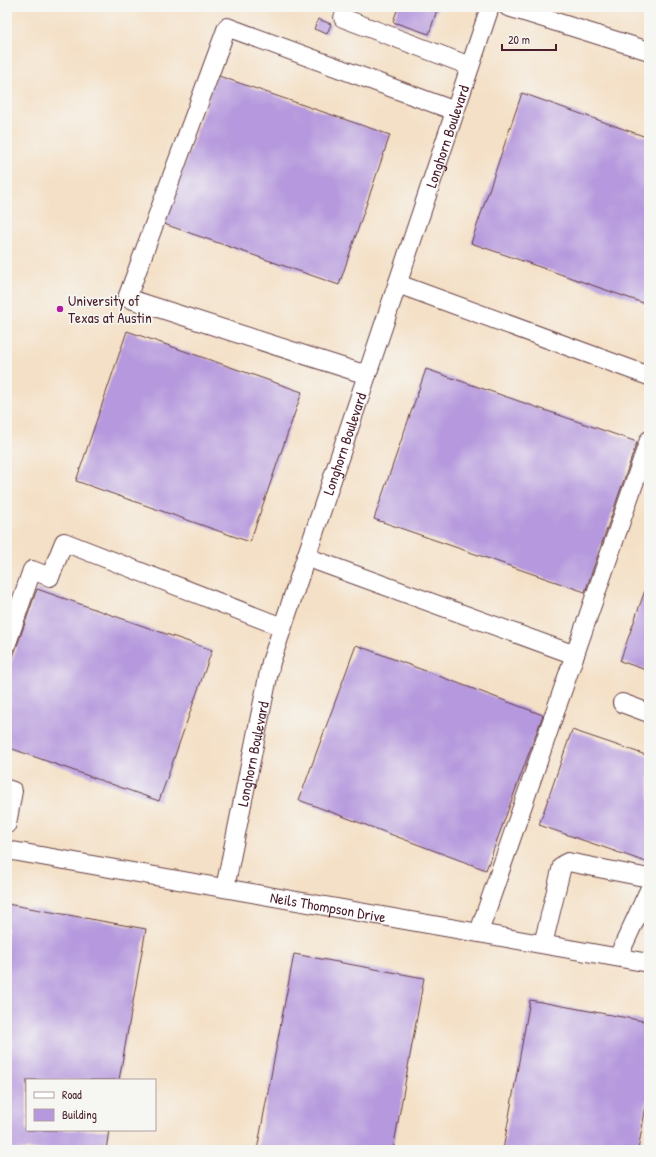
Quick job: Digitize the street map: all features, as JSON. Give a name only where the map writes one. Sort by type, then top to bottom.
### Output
[{"type":"street","name":"Longhorn Boulevard","points":[[225,888],[271,662],[490,7]]},
{"type":"street","points":[[508,7],[649,52]]},
{"type":"street","points":[[343,18],[470,66]]},
{"type":"street","points":[[367,375],[128,298],[227,27],[455,111]]},
{"type":"street","points":[[398,284],[649,376]]},
{"type":"street","points":[[479,932],[649,440]]},
{"type":"street","points":[[7,643],[32,570],[50,577],[64,542],[282,627]]},
{"type":"street","points":[[306,558],[575,655]]},
{"type":"street","points":[[622,703],[649,713]]},
{"type":"street","points":[[7,789],[12,791],[7,824]]},
{"type":"street","name":"Neils Thompson Drive","points":[[7,850],[649,963]]},
{"type":"street","points":[[543,944],[562,866],[564,864],[568,862],[649,878]]},
{"type":"street","points":[[618,957],[649,890]]},
{"type":"building","points":[[398,7],[438,7],[429,34],[393,22]]},
{"type":"building","points":[[318,19],[331,24],[327,34],[314,29]]},
{"type":"building","points":[[216,75],[390,135],[339,285],[164,224]]},
{"type":"building","points":[[522,93],[649,138],[649,305],[471,243]]},
{"type":"building","points":[[127,331],[302,392],[250,542],[76,481]]},
{"type":"building","points":[[426,369],[637,442],[585,592],[374,519]]},
{"type":"building","points":[[649,579],[649,671],[620,661]]},
{"type":"building","points":[[37,589],[212,650],[159,801],[7,747],[7,674]]},
{"type":"building","points":[[356,645],[543,715],[486,870],[299,800]]},
{"type":"building","points":[[572,730],[649,756],[649,863],[539,825]]},
{"type":"building","points":[[7,904],[146,929],[119,1079],[26,1079],[26,1131],[109,1131],[106,1150],[7,1149]]},
{"type":"building","points":[[294,954],[424,978],[393,1150],[257,1150]]},
{"type":"building","points":[[530,1000],[649,1022],[649,1090],[638,1150],[503,1150]]},
{"type":"place","name":"University of Texas at Austin","points":[[60,309]]}]
